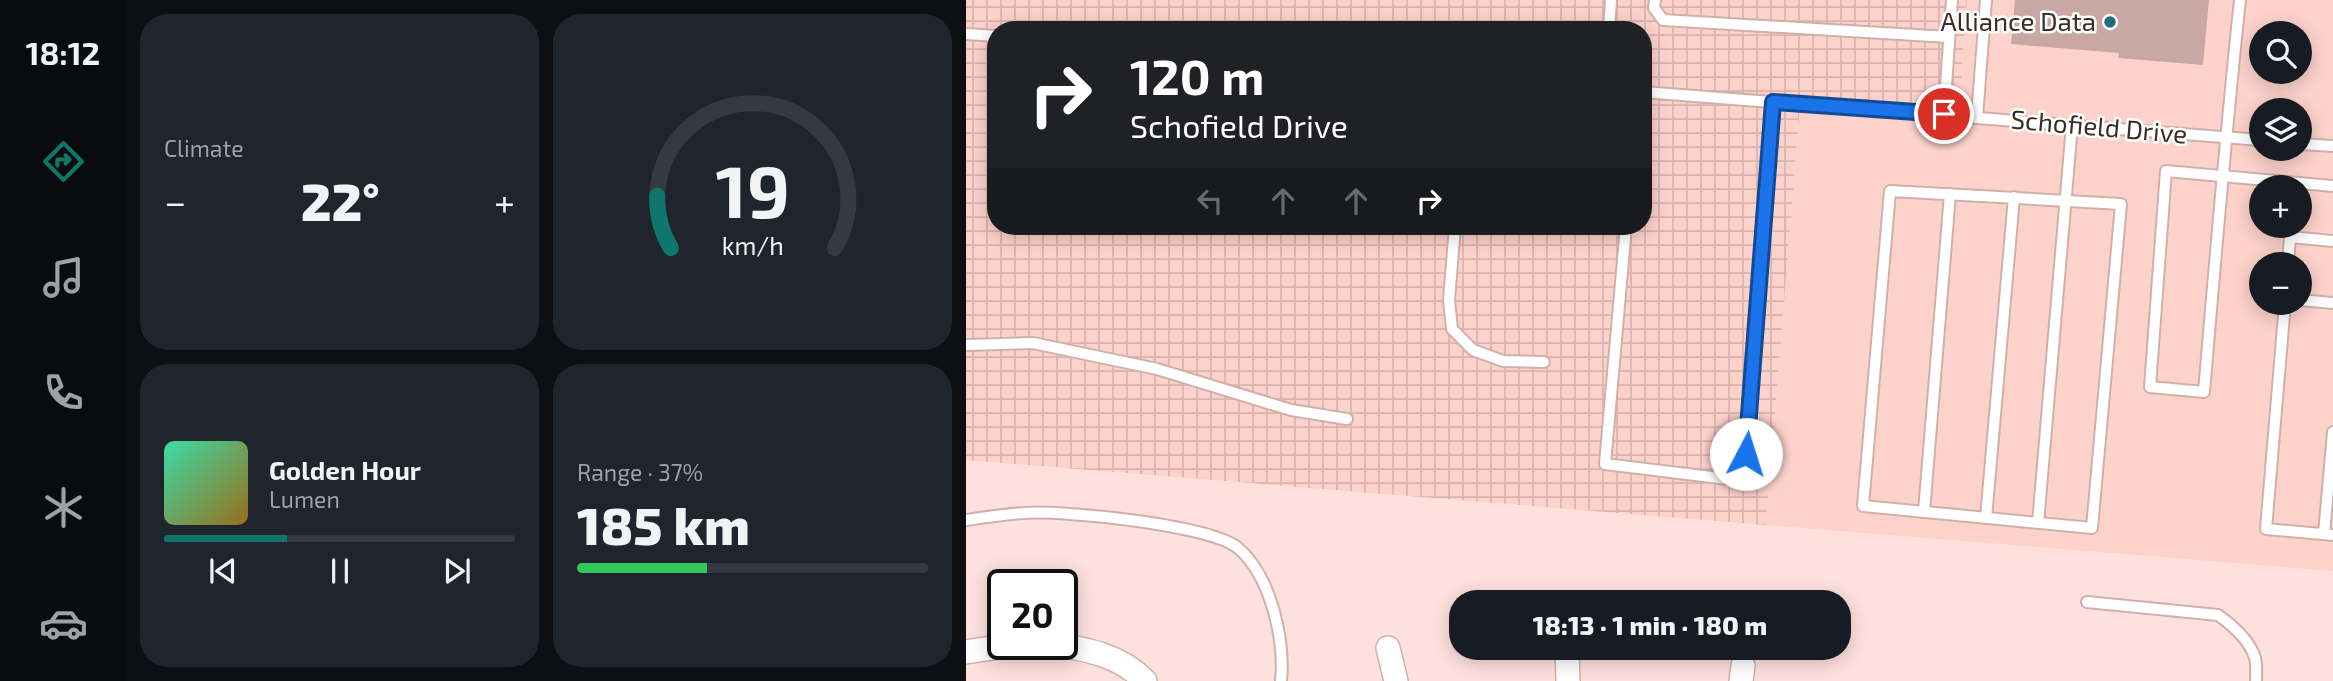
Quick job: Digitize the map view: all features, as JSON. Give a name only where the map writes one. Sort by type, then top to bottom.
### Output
[{"type":"street","points":[[1388,648],[1396,681]]},
{"type":"street","points":[[966,652],[987,649]]},
{"type":"street","points":[[1078,649],[1104,654],[1120,662],[1145,681]]},
{"type":"street","points":[[1567,660],[1568,681]]},
{"type":"lane","points":[[1610,21],[1611,0]]},
{"type":"lane","points":[[1655,0],[1654,8],[1663,20],[1950,37]]},
{"type":"lane","points":[[1944,114],[1952,0]]},
{"type":"lane","points":[[1977,117],[1986,0]]},
{"type":"lane","points":[[2240,0],[2222,176],[2204,392],[2150,387],[2166,171],[2222,176],[2333,186]]},
{"type":"lane","points":[[966,34],[987,35]]},
{"type":"lane","name":"Schofield Drive","points":[[1652,93],[2249,140]]},
{"type":"lane","points":[[1625,235],[1605,464],[1744,481],[1773,102]]},
{"type":"lane","points":[[2038,523],[2072,125]]},
{"type":"lane","points":[[2312,145],[2333,146]]},
{"type":"lane","points":[[1890,191],[2014,197],[2121,204],[2092,528],[1863,506],[1890,191]]},
{"type":"lane","points":[[1924,512],[1950,194]]},
{"type":"lane","points":[[1986,518],[2014,197]]},
{"type":"lane","points":[[1454,235],[1449,300],[1452,329],[1472,350],[1503,361],[1544,362]]},
{"type":"lane","points":[[2289,252],[2290,237],[2333,241]]},
{"type":"lane","points":[[2312,301],[2333,303]]},
{"type":"lane","points":[[2284,315],[2266,529],[2329,534],[2333,432]]},
{"type":"lane","points":[[966,345],[1033,343],[1157,369],[1291,410],[1347,419]]},
{"type":"lane","points":[[966,520],[1026,512],[1081,515],[1186,530],[1219,538],[1237,546],[1252,562],[1273,607],[1282,665],[1281,681]]},
{"type":"lane","points":[[2087,602],[2218,615],[2248,644],[2256,660],[2256,681]]},
{"type":"shaded area","points":[[966,0],[1967,0],[1958,117],[1800,104],[1766,525],[966,460]]},
{"type":"shaded area","points":[[1967,0],[2333,0],[2333,571],[1766,525],[1800,104],[1958,117]]},
{"type":"building","name":"Alliance Data","points":[[2015,0],[2209,0],[2203,65],[2118,58],[2119,53],[2011,44]]},
{"type":"place","name":"Alliance Data","points":[[2110,22]]},
{"type":"route","points":[[1746,454],[1773,102],[1944,114]]}]
